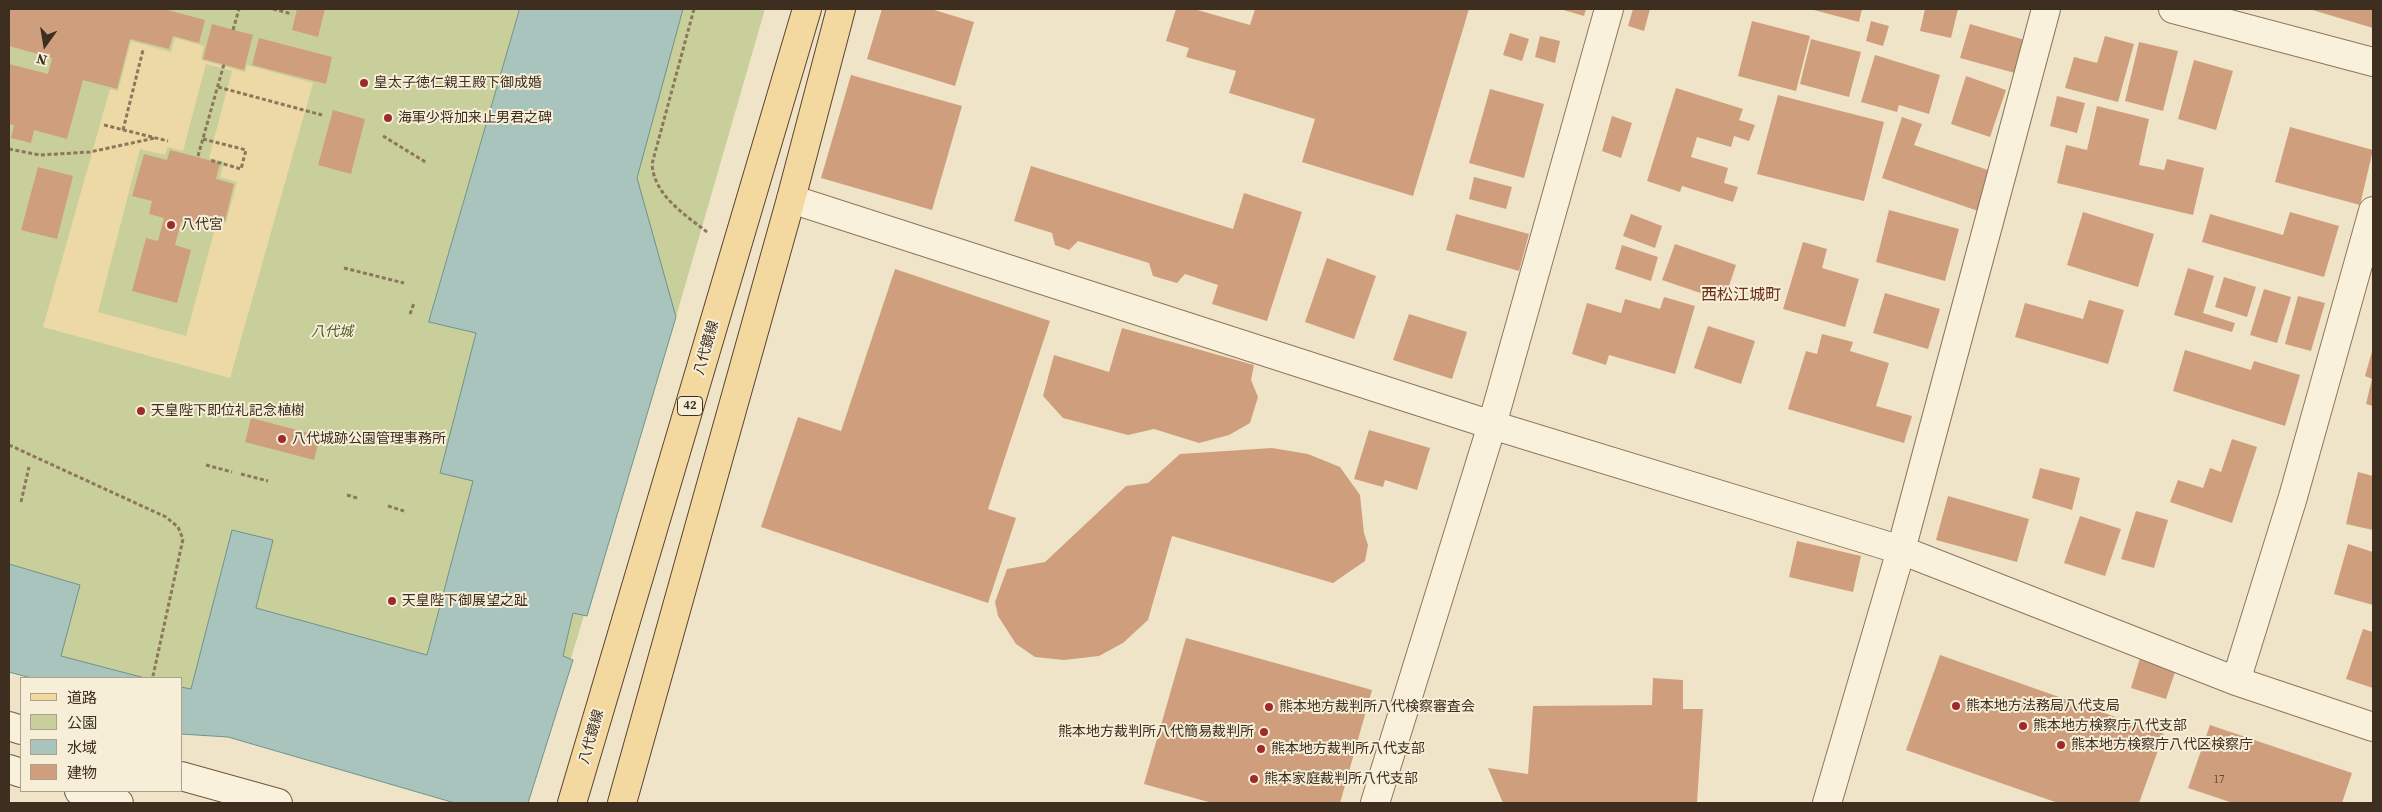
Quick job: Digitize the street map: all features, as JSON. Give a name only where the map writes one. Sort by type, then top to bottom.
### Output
[{"type":"main road","name":"八代鏡線","points":[[572,803],[807,9]]},
{"type":"main road","points":[[622,803],[791,199],[841,9]]},
{"type":"street","points":[[1375,803],[1492,424],[1609,9]]},
{"type":"street","points":[[1827,803],[1901,550],[2046,9]]},
{"type":"street","points":[[2173,9],[2373,62]]},
{"type":"street","points":[[791,199],[1492,424],[1901,550],[2236,681],[2373,727]]},
{"type":"street","points":[[2236,681],[2293,497],[2373,211]]},
{"type":"street","points":[[182,776],[278,803]]},
{"type":"street","points":[[82,792],[119,803]]},
{"type":"path","points":[[234,30],[239,9]]},
{"type":"path","points":[[274,9],[292,14]]},
{"type":"path","points":[[694,9],[652,164],[653,175],[672,205],[711,235]]},
{"type":"path","points":[[123,130],[143,50]]},
{"type":"path","points":[[198,156],[224,64]]},
{"type":"path","points":[[218,88],[322,115]]},
{"type":"path","points":[[104,125],[168,141]]},
{"type":"path","points":[[383,136],[427,163]]},
{"type":"path","points":[[9,149],[40,155],[90,152],[155,138]]},
{"type":"path","points":[[203,139],[246,150],[241,169],[210,160]]},
{"type":"path","points":[[344,268],[404,283]]},
{"type":"path","points":[[410,314],[414,303]]},
{"type":"path","points":[[9,445],[166,517],[178,528],[183,539],[153,676]]},
{"type":"path","points":[[206,465],[232,472]]},
{"type":"path","points":[[21,502],[29,467]]},
{"type":"path","points":[[241,474],[268,481]]},
{"type":"path","points":[[347,495],[357,498]]},
{"type":"path","points":[[388,506],[404,511]]},
{"type":"green space","name":"八代城","points":[[9,9],[765,9],[676,317],[527,803],[182,723],[182,677],[26,677],[9,672]]},
{"type":"sand","points":[[175,38],[204,46],[201,60],[245,72],[247,65],[313,83],[230,378],[43,327],[110,89],[118,91],[131,41],[171,52]],"holes":[[[206,64],[232,71],[209,158],[224,162],[220,177],[237,182],[226,223],[217,221],[186,336],[98,312],[140,149],[165,155],[168,147],[183,151]]]},
{"type":"water","points":[[520,9],[683,9],[637,178],[676,317],[587,616],[573,613],[563,656],[573,660],[528,803],[455,803],[228,737],[182,734],[182,687],[191,689],[232,530],[273,540],[256,608],[427,655],[473,481],[440,473],[476,333],[429,322]]},
{"type":"water","points":[[9,564],[80,585],[61,656],[141,677],[27,677],[9,672]]},
{"type":"building","points":[[10,9],[164,9],[205,20],[199,43],[173,36],[169,49],[130,39],[117,89],[83,80],[67,139],[34,130],[31,143],[11,138],[14,125],[9,124],[9,64],[48,74],[52,58],[9,46]]},
{"type":"building","points":[[297,9],[325,9],[318,37],[292,30]]},
{"type":"building","points":[[882,9],[931,9],[974,22],[955,86],[867,59]]},
{"type":"building","points":[[1176,9],[1194,9],[1250,25],[1255,9],[1469,9],[1413,196],[1302,162],[1315,119],[1229,93],[1236,71],[1186,57],[1189,48],[1166,41]]},
{"type":"building","points":[[1560,9],[1586,9],[1584,16]]},
{"type":"building","points":[[1633,9],[1650,9],[1644,31],[1628,26]]},
{"type":"building","points":[[1810,9],[1862,9],[1859,22]]},
{"type":"building","points":[[1925,9],[1958,9],[1951,38],[1920,31]]},
{"type":"building","points":[[2309,9],[2373,9],[2373,28]]},
{"type":"building","points":[[1752,21],[1810,36],[1796,91],[1738,76]]},
{"type":"building","points":[[1871,21],[1889,26],[1883,46],[1866,41]]},
{"type":"building","points":[[212,24],[253,35],[244,70],[203,59]]},
{"type":"building","points":[[1970,24],[2025,40],[2015,73],[1960,58]]},
{"type":"building","points":[[1510,33],[1529,39],[1522,61],[1503,55]]},
{"type":"building","points":[[1540,36],[1560,41],[1555,63],[1535,57]]},
{"type":"building","points":[[2105,36],[2134,44],[2118,102],[2065,88],[2074,57],[2097,63]]},
{"type":"building","points":[[259,38],[332,57],[326,84],[252,65]]},
{"type":"building","points":[[1811,39],[1861,52],[1849,97],[1800,84]]},
{"type":"building","points":[[2139,42],[2178,51],[2163,111],[2125,101]]},
{"type":"building","points":[[1875,55],[1940,75],[1929,114],[1899,105],[1897,112],[1861,102]]},
{"type":"building","points":[[2194,60],[2233,71],[2216,130],[2178,119]]},
{"type":"building","points":[[851,75],[962,106],[932,210],[821,178]]},
{"type":"building","points":[[1966,76],[2006,90],[1990,137],[1951,124]]},
{"type":"building","points":[[1676,88],[1743,109],[1739,120],[1755,125],[1749,141],[1734,136],[1731,147],[1697,137],[1691,157],[1728,168],[1724,183],[1738,187],[1733,202],[1682,186],[1680,192],[1647,181]]},
{"type":"building","points":[[1490,89],[1544,104],[1524,178],[1469,163]]},
{"type":"building","points":[[1778,95],[1884,122],[1864,201],[1757,174]]},
{"type":"building","points":[[2057,96],[2085,103],[2077,133],[2050,126]]},
{"type":"building","points":[[2097,106],[2149,119],[2139,165],[2164,170],[2167,159],[2204,168],[2193,215],[2057,183],[2066,145],[2087,150]]},
{"type":"building","points":[[333,110],[365,119],[351,174],[318,165]]},
{"type":"building","points":[[1612,116],[1632,123],[1621,158],[1602,151]]},
{"type":"building","points":[[1902,117],[1922,124],[1914,145],[1997,173],[1984,213],[1882,178]]},
{"type":"building","points":[[2290,127],[2373,150],[2360,205],[2275,182]]},
{"type":"building","name":"八代宮","points":[[170,150],[220,163],[216,179],[234,184],[225,221],[203,214],[199,227],[181,222],[175,245],[191,250],[177,303],[132,291],[146,238],[158,241],[164,218],[149,214],[152,201],[132,196],[144,154],[167,160]]},
{"type":"building","points":[[1031,166],[1233,229],[1244,193],[1302,212],[1267,321],[1212,304],[1218,285],[1185,274],[1177,283],[1153,276],[1149,263],[1078,241],[1069,250],[1055,245],[1052,233],[1014,221]]},
{"type":"building","points":[[38,167],[73,176],[57,239],[21,230]]},
{"type":"building","points":[[1474,177],[1512,187],[1506,209],[1469,199]]},
{"type":"building","points":[[1889,210],[1959,229],[1945,281],[1876,262]]},
{"type":"building","points":[[2083,212],[2154,234],[2138,287],[2067,265]]},
{"type":"building","points":[[2290,212],[2339,226],[2324,277],[2202,242],[2210,214],[2283,235]]},
{"type":"building","points":[[1456,214],[1529,234],[1519,271],[1446,250]]},
{"type":"building","points":[[1631,214],[1662,226],[1655,248],[1623,236]]},
{"type":"building","points":[[1803,242],[1827,249],[1822,268],[1859,279],[1845,327],[1783,309]]},
{"type":"building","points":[[1675,244],[1736,265],[1724,301],[1662,280]]},
{"type":"building","points":[[1622,245],[1658,257],[1651,281],[1615,269]]},
{"type":"building","points":[[1327,258],[1376,276],[1354,339],[1305,322]]},
{"type":"building","points":[[2188,268],[2214,276],[2203,313],[2235,323],[2232,332],[2174,315]]},
{"type":"building","points":[[895,269],[1050,321],[988,509],[1016,518],[988,603],[761,527],[798,417],[841,431]]},
{"type":"building","points":[[2224,277],[2256,287],[2247,317],[2215,307]]},
{"type":"building","points":[[2264,289],[2291,297],[2277,343],[2250,335]]},
{"type":"building","points":[[1885,293],[1940,309],[1928,349],[1873,333]]},
{"type":"building","points":[[2298,296],[2325,303],[2311,351],[2285,344]]},
{"type":"building","points":[[1664,297],[1695,306],[1675,374],[1609,355],[1606,365],[1572,354],[1587,303],[1621,313],[1625,299],[1660,309]]},
{"type":"building","points":[[2089,300],[2124,310],[2108,364],[2015,337],[2025,303],[2083,319]]},
{"type":"building","points":[[1409,314],[1467,332],[1452,379],[1393,360]]},
{"type":"building","points":[[1708,326],[1755,341],[1741,384],[1694,368]]},
{"type":"building","points":[[1122,328],[1254,365],[1251,380],[1258,397],[1250,423],[1229,435],[1199,443],[1154,429],[1128,435],[1063,418],[1043,396],[1054,355],[1109,372]]},
{"type":"building","points":[[1822,334],[1853,342],[1850,351],[1889,363],[1876,406],[1912,416],[1904,443],[1788,409],[1806,351],[1817,354]]},
{"type":"building","points":[[2373,348],[2373,406],[2366,404],[2372,379],[2365,376]]},
{"type":"building","points":[[2185,350],[2251,370],[2254,361],[2300,375],[2285,426],[2173,391]]},
{"type":"building","name":"八代城跡公園管理事務所","points":[[251,418],[320,436],[314,460],[245,442]]},
{"type":"building","points":[[1369,430],[1430,448],[1417,490],[1385,480],[1383,487],[1354,479]]},
{"type":"building","points":[[2232,439],[2257,447],[2232,523],[2170,502],[2178,480],[2203,488],[2210,468],[2221,472]]},
{"type":"building","points":[[1272,448],[1308,454],[1340,467],[1360,495],[1364,533],[1368,545],[1365,561],[1333,583],[1172,536],[1148,620],[1123,643],[1099,656],[1064,660],[1035,657],[1016,644],[998,616],[995,602],[1007,569],[1045,562],[1126,486],[1148,483],[1180,454]]},
{"type":"building","points":[[2040,468],[2080,478],[2072,510],[2032,498]]},
{"type":"building","points":[[2358,472],[2373,476],[2373,530],[2346,524]]},
{"type":"building","points":[[1948,496],[2029,519],[2017,562],[1936,540]]},
{"type":"building","points":[[2136,511],[2168,520],[2154,568],[2121,559]]},
{"type":"building","points":[[2080,516],[2121,529],[2105,576],[2064,563]]},
{"type":"building","points":[[1797,541],[1861,556],[1853,592],[1789,577]]},
{"type":"building","points":[[2348,544],[2373,552],[2373,605],[2334,594]]},
{"type":"building","points":[[2363,629],[2373,632],[2373,688],[2346,679]]},
{"type":"building","points":[[1186,638],[1372,690],[1340,803],[1212,803],[1144,784]]},
{"type":"building","points":[[1940,655],[2164,734],[2139,803],[2058,803],[1906,750]]},
{"type":"building","points":[[2140,658],[2176,669],[2166,699],[2131,688]]},
{"type":"building","points":[[1653,678],[1683,680],[1683,709],[1703,709],[1697,803],[1503,803],[1488,768],[1528,774],[1533,706],[1652,705]]},
{"type":"building","points":[[2210,725],[2352,773],[2342,803],[2233,803],[2188,788]]},
{"type":"place","name":"皇太子徳仁親王殿下御成婚","points":[[364,83]]},
{"type":"place","name":"海軍少将加来止男君之碑","points":[[388,118]]},
{"type":"place","name":"八代宮","points":[[171,225]]},
{"type":"place","name":"天皇陛下即位礼記念植樹","points":[[141,411]]},
{"type":"place","name":"八代城跡公園管理事務所","points":[[282,439]]},
{"type":"place","name":"天皇陛下御展望之趾","points":[[392,601]]},
{"type":"place","name":"熊本地方法務局八代支局","points":[[1956,706]]},
{"type":"place","name":"熊本地方裁判所八代検察審査会","points":[[1269,707]]},
{"type":"place","name":"熊本地方検察庁八代支部","points":[[2023,726]]},
{"type":"place","name":"熊本地方裁判所八代簡易裁判所","points":[[1264,732]]},
{"type":"place","name":"熊本地方検察庁八代区検察庁","points":[[2061,745]]},
{"type":"place","name":"熊本地方裁判所八代支部","points":[[1261,749]]},
{"type":"place","name":"熊本家庭裁判所八代支部","points":[[1254,779]]},
{"type":"district","name":"西松江城町","points":[[1741,296]]}]
